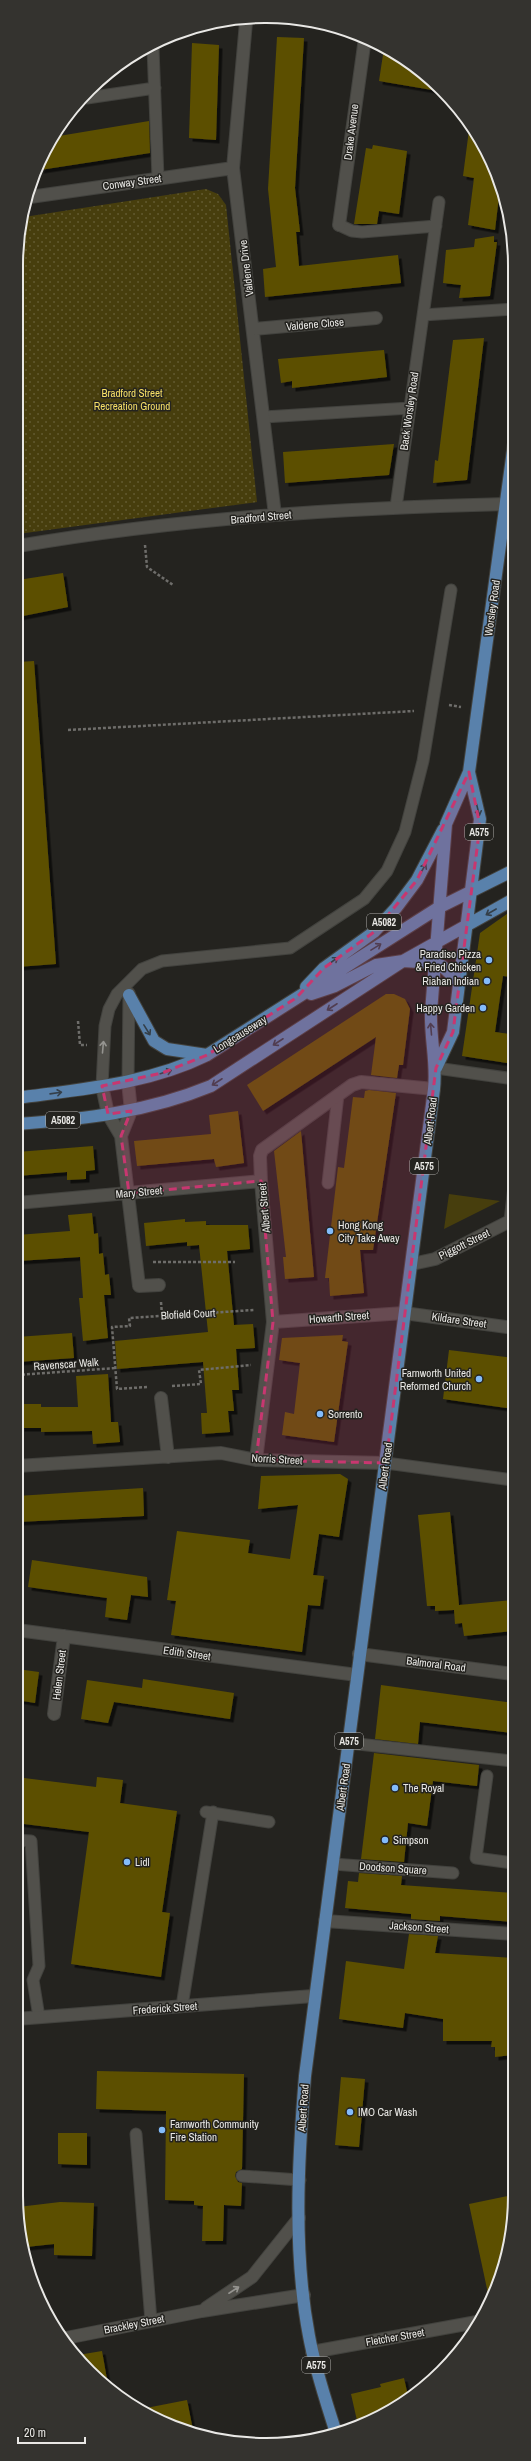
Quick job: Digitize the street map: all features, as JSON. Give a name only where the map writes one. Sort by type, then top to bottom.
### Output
[{"type":"main road","name":"Worsley Road","points":[[436,941],[446,824],[469,772],[508,518]]},
{"type":"main road","name":"Worsley Road","points":[[467,925],[480,819],[469,772]]},
{"type":"main road","name":"A5082","points":[[296,998],[324,968],[374,932],[396,908],[417,880],[446,824]]},
{"type":"main road","name":"A5082","points":[[438,908],[508,873]]},
{"type":"main road","name":"A5082","points":[[23,1123],[131,1112],[180,1099],[211,1086],[403,961],[436,941],[508,902]]},
{"type":"main road","name":"Longcauseway","points":[[23,1097],[128,1082],[182,1067],[207,1054],[438,908]]},
{"type":"main road","name":"Albert Road","points":[[436,1068],[453,1032],[467,925]]},
{"type":"main road","name":"Albert Road","points":[[334,2428],[312,2352],[304,2296],[299,2218],[302,2115],[313,1996],[333,1864],[359,1654],[386,1463],[404,1313],[412,1264],[434,1089],[436,1068],[430,1028],[436,941]]},
{"type":"main road","points":[[296,998],[335,986],[376,965],[403,961],[435,963],[449,970],[460,983]]},
{"type":"main road","points":[[129,995],[154,1041],[167,1049],[207,1054]]},
{"type":"street","name":"Valdene Drive","points":[[246,24],[234,168],[275,515]]},
{"type":"street","name":"Drake Avenue","points":[[339,225],[364,44]]},
{"type":"street","name":"Conway Street","points":[[33,197],[234,168]]},
{"type":"street","name":"Valdene Close","points":[[253,329],[376,318]]},
{"type":"street","name":"Bradford Street","points":[[23,545],[84,534],[275,515],[396,507],[508,505]]},
{"type":"street","points":[[121,1136],[131,1112],[128,1082]]},
{"type":"street","name":"Albert Street","points":[[256,1460],[273,1322],[260,1156],[265,1146],[352,1085],[361,1082],[434,1089]]},
{"type":"street","points":[[102,1086],[108,1114],[121,1136],[129,1192],[139,1286],[159,1285]]},
{"type":"street","name":"Mary Street","points":[[23,1202],[261,1181]]},
{"type":"street","name":"Piggott Street","points":[[412,1264],[435,1259],[508,1222]]},
{"type":"street","name":"Howarth Street","points":[[273,1322],[404,1313]]},
{"type":"street","name":"Kildare Street","points":[[404,1313],[508,1327]]},
{"type":"street","points":[[161,1398],[168,1457]]},
{"type":"street","name":"Norris Street","points":[[23,1466],[221,1453],[256,1460],[386,1463]]},
{"type":"street","name":"Edith Street","points":[[23,1631],[357,1676]]},
{"type":"street","name":"Helen Street","points":[[54,1714],[64,1636]]},
{"type":"street","name":"Balmoral Road","points":[[359,1654],[508,1673]]},
{"type":"street","name":"Jackson Street","points":[[325,1921],[508,1934]]},
{"type":"street","name":"Frederick Street","points":[[23,2018],[313,1996]]},
{"type":"street","name":"Brackley Street","points":[[202,2311],[252,2278],[299,2218]]},
{"type":"street","name":"Brackley Street","points":[[69,2337],[202,2311],[304,2296]]},
{"type":"street","name":"Fletcher Street","points":[[312,2352],[472,2323]]},
{"type":"lane","points":[[153,50],[158,178]]},
{"type":"lane","points":[[91,97],[155,88]]},
{"type":"lane","name":"Back Worsley Road","points":[[396,507],[439,202]]},
{"type":"lane","points":[[339,225],[352,231],[362,232],[436,226]]},
{"type":"lane","points":[[423,315],[508,309]]},
{"type":"lane","points":[[264,417],[410,408]]},
{"type":"lane","points":[[102,1086],[105,1026],[109,1009],[117,994],[142,969],[162,961],[290,948],[364,899],[387,871],[405,832],[423,761],[451,590]]},
{"type":"lane","points":[[128,1082],[130,980]]},
{"type":"lane","points":[[436,1068],[508,1078]]},
{"type":"lane","points":[[328,1183],[338,1095]]},
{"type":"lane","name":"Norris Street","points":[[386,1463],[508,1479]]},
{"type":"lane","points":[[348,1743],[508,1760]]},
{"type":"lane","points":[[487,1776],[476,1858],[508,1862]]},
{"type":"lane","points":[[182,2006],[209,1812],[269,1822]]},
{"type":"lane","points":[[23,1840],[31,1841],[39,1966],[33,1980],[39,2017]]},
{"type":"lane","name":"Doodson Square","points":[[333,1864],[453,1873]]},
{"type":"lane","points":[[136,2134],[151,2321]]},
{"type":"lane","points":[[242,2176],[300,2180]]},
{"type":"path","points":[[144,528],[147,567],[172,585]]},
{"type":"path","points":[[68,730],[414,711],[445,704],[478,710]]},
{"type":"path","points":[[78,1021],[80,1045],[88,1045]]},
{"type":"path","points":[[137,1260],[198,1264],[235,1262]]},
{"type":"path","name":"Blofield Court","points":[[116,1368],[112,1327],[130,1326],[129,1318],[273,1309]]},
{"type":"path","points":[[167,1386],[201,1384],[199,1370],[268,1364]]},
{"type":"path","points":[[116,1368],[118,1389],[153,1387]]},
{"type":"path","name":"Ravenscar Walk","points":[[23,1376],[116,1368]]},
{"type":"highlighted area","points":[[469,772],[480,826],[453,1032],[436,1068],[386,1463],[256,1460],[273,1322],[261,1181],[129,1193],[121,1136],[131,1111],[108,1114],[102,1086],[162,1073],[207,1055],[296,998],[324,968],[374,932],[417,880]]},
{"type":"green space","name":"Bradford Street Recreation Ground","points":[[206,189],[218,194],[226,205],[257,502],[23,533],[23,266],[25,234],[28,216]]},
{"type":"green space","points":[[449,1194],[500,1201],[444,1229]]},
{"type":"building","points":[[277,37],[304,38],[295,188],[300,232],[296,232],[299,266],[398,255],[401,283],[265,297],[263,269],[276,267],[268,189]]},
{"type":"building","points":[[192,43],[219,45],[216,140],[189,138]]},
{"type":"building","points":[[383,53],[413,73],[433,90],[379,81]]},
{"type":"building","points":[[149,121],[150,153],[43,170],[61,136]]},
{"type":"building","points":[[469,133],[476,144],[490,173],[499,199],[495,230],[468,225],[474,178],[463,176]]},
{"type":"building","points":[[373,145],[407,151],[399,214],[379,211],[377,224],[354,224],[366,148],[372,149]]},
{"type":"building","points":[[494,236],[494,242],[497,242],[490,296],[459,298],[461,285],[443,283],[446,250],[474,247],[475,239]]},
{"type":"building","points":[[484,338],[467,480],[433,483],[435,460],[438,461],[453,340]]},
{"type":"building","points":[[384,350],[387,377],[292,388],[292,381],[281,383],[278,359]]},
{"type":"building","points":[[394,444],[389,475],[285,483],[283,452]]},
{"type":"building","points":[[63,573],[68,607],[23,616],[23,579]]},
{"type":"building","points":[[34,661],[56,964],[23,967],[23,662]]},
{"type":"building","points":[[508,913],[508,976],[503,976],[495,1032],[508,1034],[507,1063],[462,1056],[480,933]]},
{"type":"building","points":[[386,994],[394,994],[405,999],[410,1009],[403,1065],[399,1065],[397,1078],[371,1075],[376,1037],[263,1111],[247,1085]]},
{"type":"building","points":[[369,1090],[396,1093],[373,1250],[360,1250],[364,1293],[330,1296],[329,1278],[325,1278],[338,1167],[344,1168],[353,1097],[364,1098],[365,1091]]},
{"type":"building","points":[[238,1111],[244,1163],[216,1167],[214,1159],[137,1166],[134,1141],[211,1134],[209,1115]]},
{"type":"building","points":[[301,1131],[314,1277],[285,1279],[283,1257],[286,1257],[274,1151]]},
{"type":"building","points":[[93,1146],[95,1170],[86,1171],[86,1179],[67,1180],[67,1172],[23,1176],[23,1152]]},
{"type":"building","points":[[92,1213],[94,1234],[98,1233],[99,1254],[103,1253],[105,1275],[109,1274],[111,1295],[104,1295],[108,1338],[83,1341],[79,1298],[83,1298],[80,1257],[23,1261],[23,1235],[70,1231],[68,1215]]},
{"type":"building","points":[[185,1219],[185,1222],[206,1221],[206,1225],[248,1225],[250,1249],[227,1251],[234,1325],[253,1324],[255,1348],[236,1349],[239,1390],[232,1390],[234,1411],[228,1411],[230,1432],[202,1434],[201,1413],[207,1413],[203,1362],[117,1369],[115,1341],[208,1332],[199,1245],[187,1246],[187,1242],[146,1246],[144,1223]]},
{"type":"building","points":[[72,1333],[74,1358],[23,1362],[23,1337]]},
{"type":"building","points":[[343,1335],[342,1341],[348,1342],[334,1442],[282,1435],[285,1412],[294,1414],[300,1363],[279,1360],[282,1338]]},
{"type":"building","name":"Farnworth United Reformed Church","points":[[449,1350],[508,1357],[508,1408],[443,1399]]},
{"type":"building","points":[[108,1374],[111,1422],[118,1422],[120,1442],[93,1444],[92,1431],[41,1432],[41,1428],[23,1428],[23,1404],[41,1404],[41,1407],[78,1407],[76,1376]]},
{"type":"building","points":[[340,1474],[348,1479],[339,1537],[319,1534],[313,1575],[324,1576],[320,1606],[308,1605],[302,1652],[171,1635],[176,1601],[167,1600],[177,1531],[250,1540],[248,1553],[290,1559],[298,1505],[258,1509],[261,1476]]},
{"type":"building","points":[[143,1488],[144,1516],[23,1522],[23,1496]]},
{"type":"building","points":[[450,1512],[459,1605],[508,1600],[508,1632],[464,1636],[462,1623],[455,1624],[454,1610],[435,1611],[435,1606],[427,1606],[418,1515]]},
{"type":"building","points":[[32,1560],[147,1577],[148,1597],[131,1595],[127,1620],[105,1617],[107,1598],[28,1587]]},
{"type":"building","points":[[23,1670],[39,1672],[35,1703],[23,1701]]},
{"type":"building","points":[[143,1679],[234,1693],[230,1719],[114,1702],[108,1723],[81,1719],[87,1680],[142,1688]]},
{"type":"building","points":[[381,1685],[508,1702],[508,1732],[420,1722],[418,1744],[375,1739]]},
{"type":"building","points":[[374,1753],[479,1765],[477,1786],[433,1781],[427,1826],[408,1823],[404,1862],[361,1859]]},
{"type":"building","name":"Lidl","points":[[97,1777],[123,1780],[120,1803],[177,1811],[162,1912],[170,1913],[161,1977],[71,1964],[89,1832],[23,1824],[23,1778],[96,1787]]},
{"type":"building","points":[[359,1873],[402,1876],[401,1885],[508,1893],[508,1922],[440,1916],[440,1921],[411,1919],[411,1914],[345,1908],[348,1881],[358,1882]]},
{"type":"building","points":[[409,1934],[438,1936],[435,1953],[508,1958],[508,2056],[495,2057],[495,2047],[491,2047],[492,2041],[443,2041],[443,2019],[405,2013],[403,2028],[339,2019],[346,1961],[404,1969]]},
{"type":"building","points":[[97,2071],[244,2074],[242,2169],[236,2172],[235,2176],[238,2182],[242,2183],[241,2206],[224,2205],[223,2241],[202,2241],[203,2206],[194,2205],[194,2201],[165,2200],[166,2111],[96,2109]]},
{"type":"building","name":"IMO Car Wash","points":[[341,2077],[365,2079],[359,2147],[335,2145]]},
{"type":"building","points":[[58,2133],[87,2133],[87,2165],[58,2164]]},
{"type":"building","points":[[508,2196],[506,2227],[500,2258],[488,2293],[469,2204]]},
{"type":"building","points":[[60,2202],[94,2203],[92,2256],[54,2255],[54,2244],[29,2247],[25,2227],[24,2206]]},
{"type":"building","points":[[102,2351],[107,2379],[94,2367],[82,2354]]},
{"type":"building","points":[[404,2378],[407,2392],[387,2406],[357,2420],[351,2394],[381,2387],[380,2384]]},
{"type":"building","points":[[187,2400],[192,2426],[173,2420],[147,2408]]},
{"type":"place","name":"Paradiso Pizza & Fried Chicken","points":[[489,960]]},
{"type":"place","name":"Riahan Indian","points":[[487,981]]},
{"type":"place","name":"Happy Garden","points":[[483,1008]]},
{"type":"place","name":"Hong Kong City Take Away","points":[[330,1231]]},
{"type":"place","name":"Farnworth United Reformed Church","points":[[479,1379]]},
{"type":"place","name":"Sorrento","points":[[320,1414]]},
{"type":"place","name":"The Royal","points":[[395,1788]]},
{"type":"place","name":"Simpson","points":[[385,1840]]},
{"type":"place","name":"Lidl","points":[[127,1862]]},
{"type":"place","name":"IMO Car Wash","points":[[350,2112]]},
{"type":"place","name":"Farnworth Community Fire Station","points":[[162,2130]]}]
